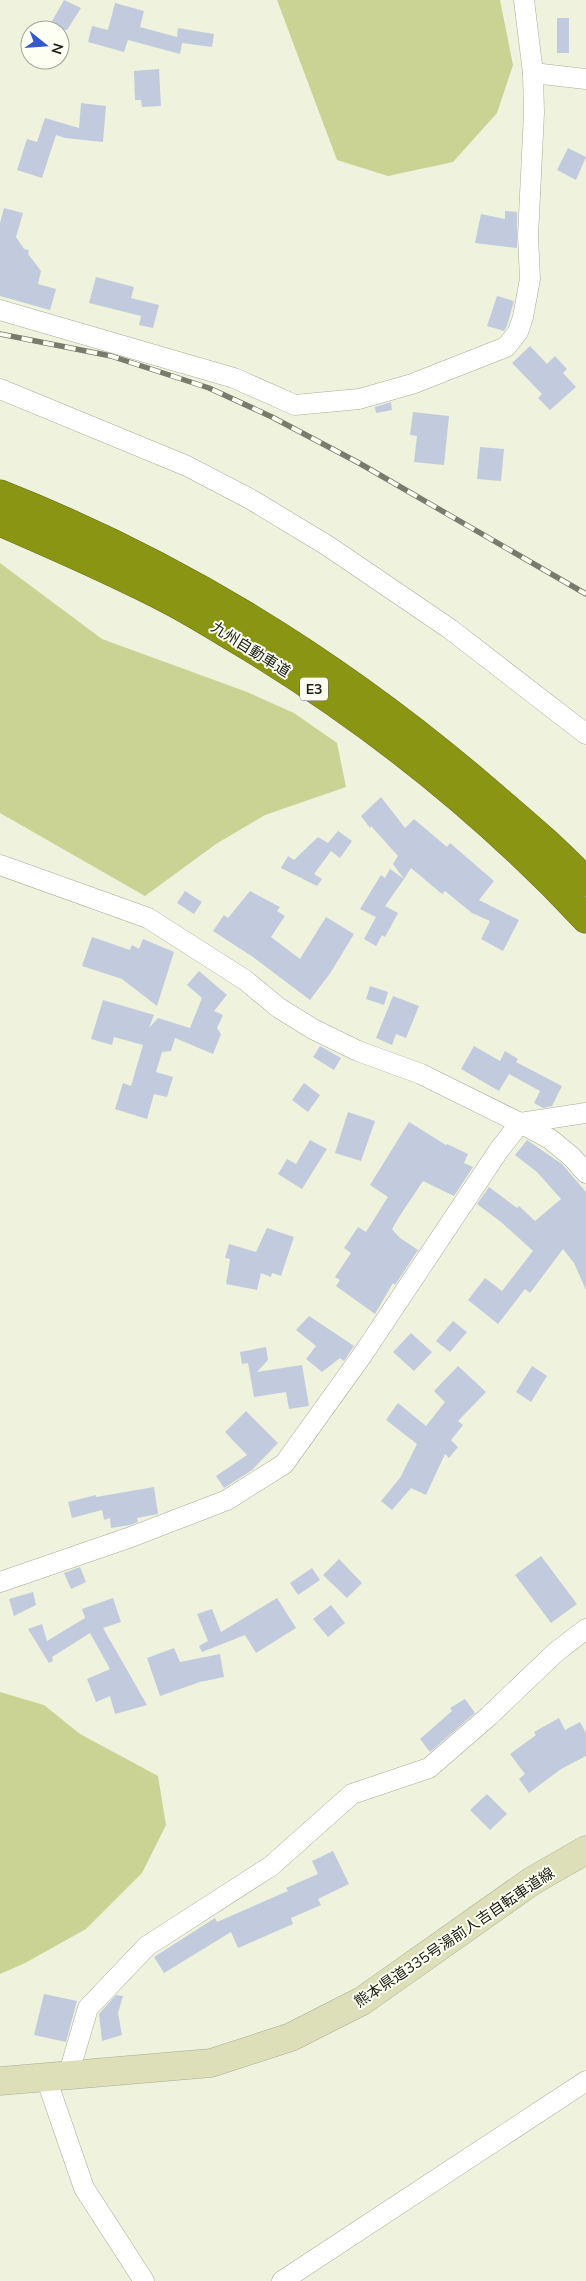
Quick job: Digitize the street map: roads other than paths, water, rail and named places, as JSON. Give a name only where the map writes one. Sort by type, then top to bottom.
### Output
[{"type":"highway","name":"九州自動車道","points":[[0,494],[98,537],[185,582],[284,639],[359,690],[440,751],[514,814],[586,882]]},
{"type":"highway","name":"九州自動車道","points":[[0,522],[90,560],[173,602],[264,656],[346,710],[427,773],[498,833],[558,889],[586,919]]},
{"type":"main road","name":"熊本県道335号湯前人吉自転車道線","points":[[0,2081],[211,2062],[291,2038],[362,2001],[532,1881],[586,1850]]},
{"type":"street","points":[[0,310],[234,378],[295,405],[359,399],[412,384],[506,347],[518,332],[530,279],[528,236],[534,113],[533,73],[524,0]]},
{"type":"street","points":[[533,73],[586,79]]},
{"type":"street","points":[[0,389],[187,466],[252,500],[328,546],[450,629],[586,734]]},
{"type":"street","points":[[0,866],[148,918],[244,980],[279,1008],[313,1029],[358,1050],[421,1074],[520,1123],[550,1140],[572,1157],[586,1173]]},
{"type":"street","points":[[0,1582],[131,1537],[226,1500],[284,1464],[363,1354],[499,1150],[520,1123],[586,1113]]},
{"type":"street","points":[[144,2281],[84,2188],[57,2077],[88,2008],[147,1946],[271,1866],[352,1794],[429,1768],[490,1716],[556,1652],[586,1629]]},
{"type":"street","points":[[282,2281],[586,2081]]},
{"type":"railway","points":[[0,334],[111,356],[209,388],[272,417],[359,463],[586,594]]}]
